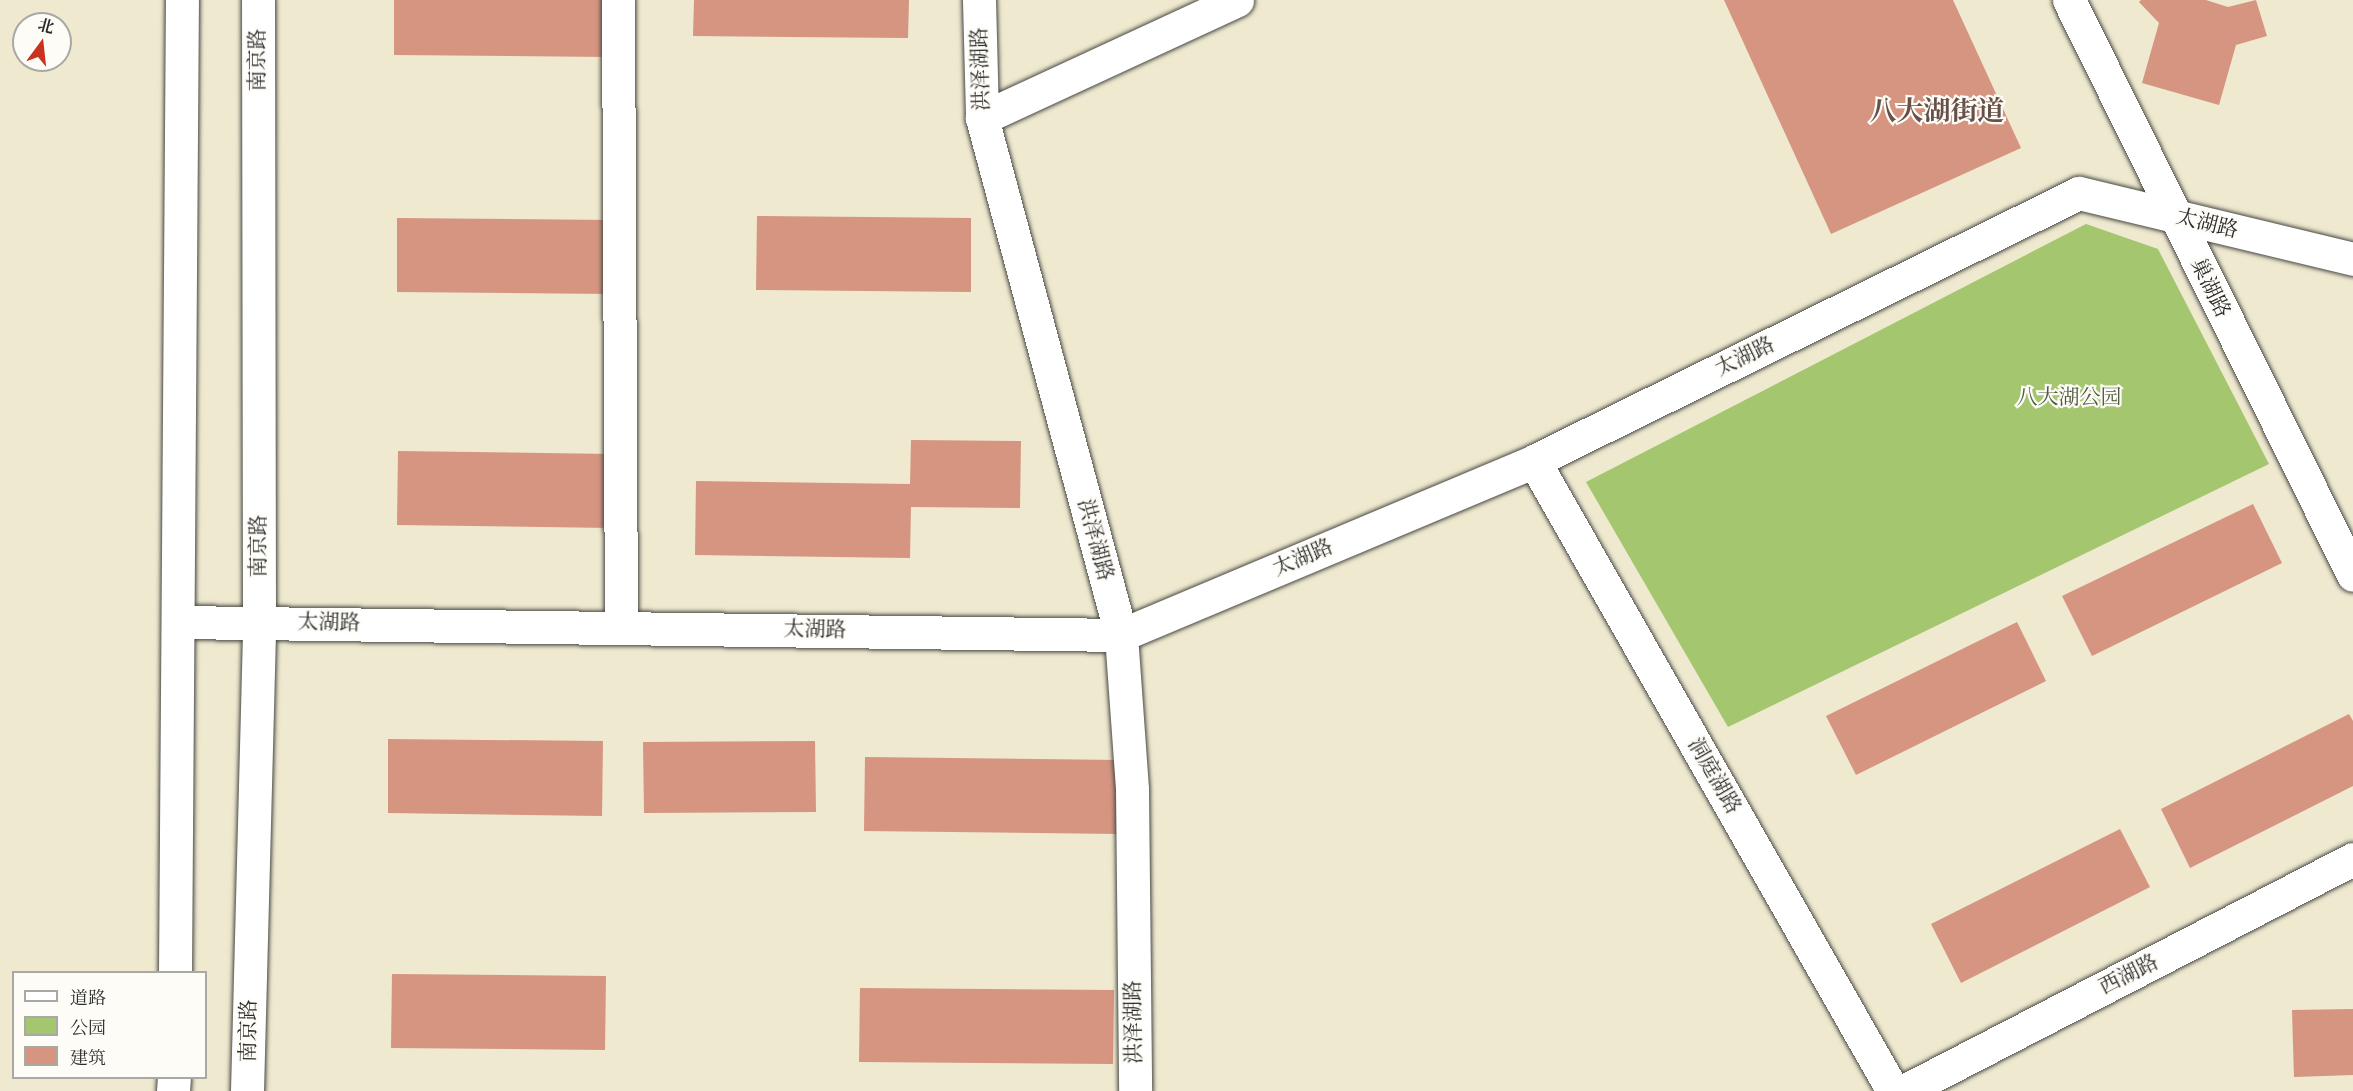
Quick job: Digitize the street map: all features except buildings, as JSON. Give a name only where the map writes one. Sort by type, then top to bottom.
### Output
[{"type":"street","points":[[175,971],[182,0]]},
{"type":"street","name":"南京路","points":[[247,1091],[259,621],[258,0]]},
{"type":"street","points":[[618,0],[621,627]]},
{"type":"street","name":"洪泽湖路","points":[[979,0],[982,118],[1121,635],[1132,789],[1134,1091]]},
{"type":"street","points":[[982,118],[1237,0]]},
{"type":"street","name":"巢湖路","points":[[2069,0],[2353,574]]},
{"type":"street","name":"太湖路","points":[[179,622],[259,621],[1121,635],[1534,461],[2079,193],[2353,259]]},
{"type":"street","name":"洞庭湖路","points":[[1534,461],[1893,1091]]},
{"type":"street","name":"西湖路","points":[[1904,1091],[2353,859]]},
{"type":"green space","name":"八大湖公园","points":[[2086,224],[2158,249],[2269,464],[1728,727],[1586,482]]},
{"type":"district","name":"八大湖街道","points":[[1937,113]]}]
